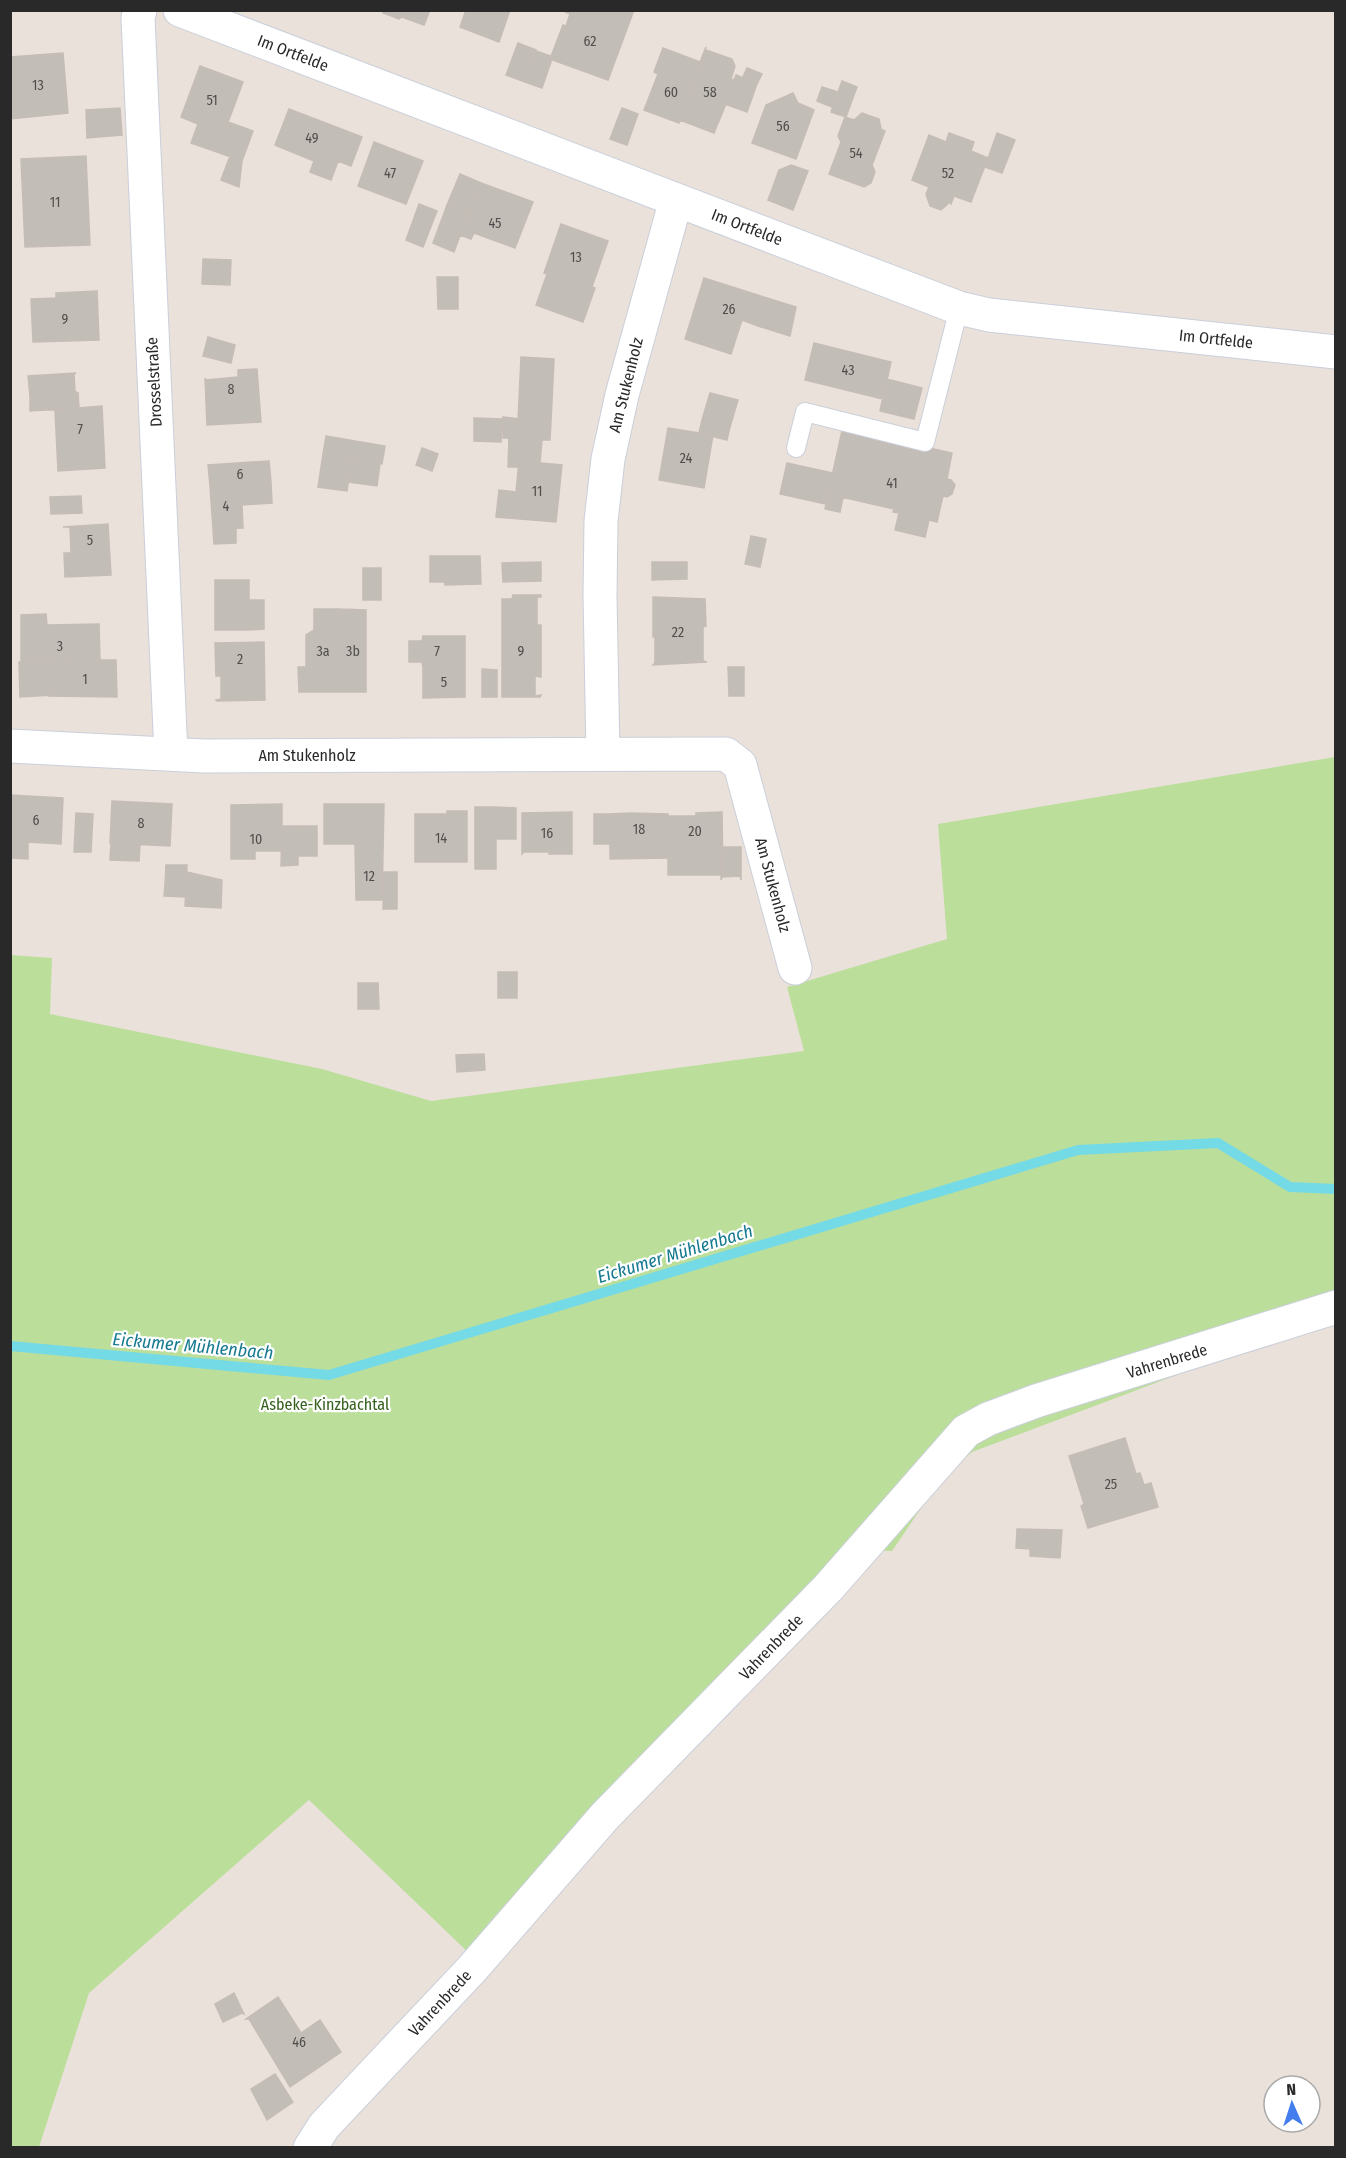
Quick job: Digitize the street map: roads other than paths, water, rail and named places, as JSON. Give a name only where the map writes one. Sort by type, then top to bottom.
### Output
[{"type":"street","name":"Drosselstraße","points":[[140,10],[138,18],[171,754]]},
{"type":"street","name":"Im Ortfelde","points":[[180,10],[959,308],[989,315],[1335,352]]},
{"type":"street","name":"Am Stukenholz","points":[[603,754],[601,521],[608,459],[622,395],[676,200]]},
{"type":"street","name":"Am Stukenholz","points":[[10,746],[216,756],[726,754],[740,765],[795,968]]},
{"type":"street","name":"Vahrenbrede","points":[[310,2148],[324,2126],[472,1969],[605,1816],[828,1588],[966,1431],[988,1419],[1036,1401],[1335,1307]]},
{"type":"lane","points":[[796,448],[805,412],[925,442],[959,308]]},
{"type":"waterway","name":"Eickumer Mühlenbach","points":[[10,1346],[329,1375],[1078,1150],[1218,1143],[1290,1187],[1336,1189]]},
{"type":"park label","name":"Asbeke-Kinzbachtal","points":[[325,1404]]}]
